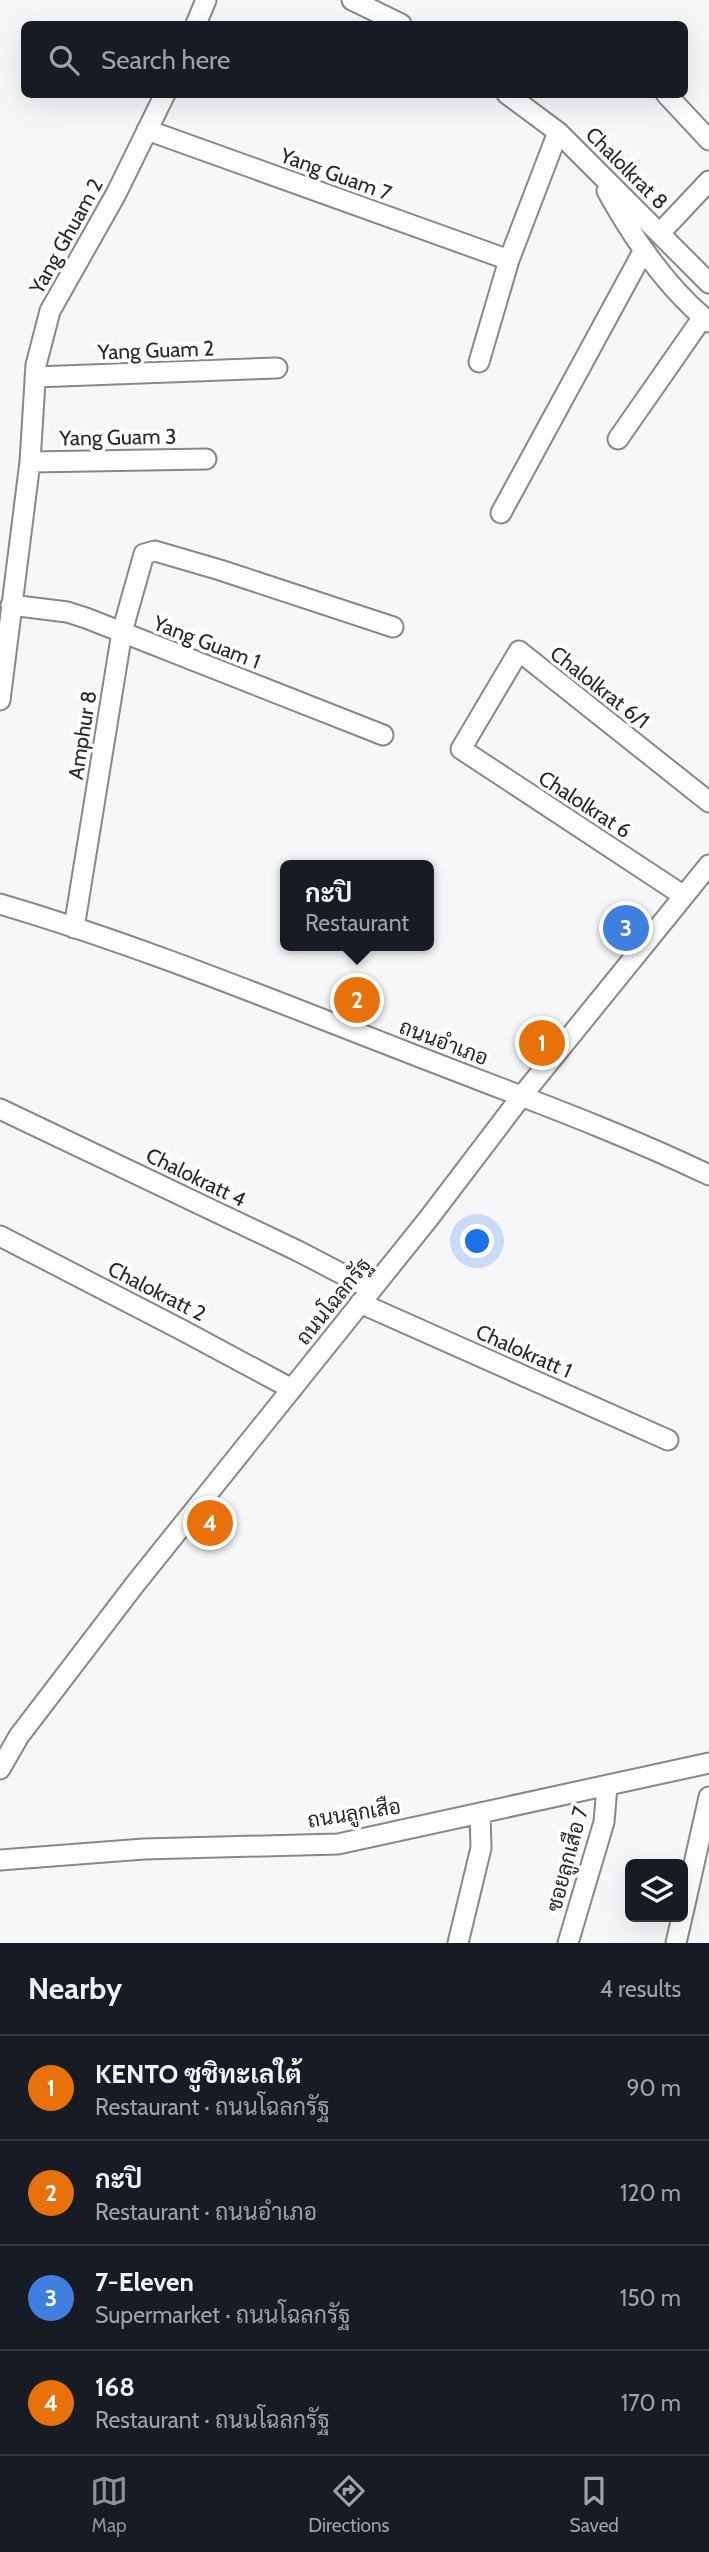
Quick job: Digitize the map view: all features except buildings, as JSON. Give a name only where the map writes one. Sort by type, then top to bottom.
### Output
[{"type":"street","points":[[197,21],[206,0]]},
{"type":"street","points":[[352,0],[395,21]]},
{"type":"street","name":"Yang Ghuam 2","points":[[0,700],[30,462],[36,365],[50,310],[116,194],[163,98]]},
{"type":"street","name":"Chalolkrat 8","points":[[511,98],[558,132],[709,283]]},
{"type":"street","points":[[670,98],[709,140]]},
{"type":"street","name":"Yang Guam 7","points":[[147,130],[509,260]]},
{"type":"street","points":[[479,362],[509,260],[558,132]]},
{"type":"street","points":[[596,172],[644,250],[706,320],[618,439]]},
{"type":"street","points":[[660,233],[709,181]]},
{"type":"street","points":[[501,513],[644,250]]},
{"type":"street","name":"Yang Guam 2","points":[[35,377],[277,368]]},
{"type":"street","name":"Yang Guam 3","points":[[30,462],[206,459]]},
{"type":"street","name":"Amphur 8","points":[[74,928],[122,632],[141,562],[147,552],[155,551],[220,570],[393,627]]},
{"type":"street","name":"Yang Guam 1","points":[[11,606],[78,615],[383,735]]},
{"type":"street","name":"Chalolkrat 6/1","points":[[461,749],[519,651],[709,802]]},
{"type":"street","name":"Chalolkrat 6","points":[[461,749],[684,896]]},
{"type":"street","name":"ถนนโฉลกรัฐ","points":[[0,1769],[19,1736],[136,1583],[429,1218],[521,1097],[709,865]]},
{"type":"street","name":"ถนนอำเภอ","points":[[0,904],[180,964],[521,1097],[709,1175]]},
{"type":"street","name":"Chalokratt 4","points":[[0,1109],[298,1251],[366,1296]]},
{"type":"street","name":"Chalokratt 2","points":[[0,1236],[292,1390]]},
{"type":"street","name":"Chalokratt 1","points":[[366,1296],[668,1440]]},
{"type":"street","name":"ถนนลูกเสือ","points":[[0,1860],[144,1849],[338,1844],[709,1763]]},
{"type":"street","name":"ซอยลูกเสือ 7","points":[[568,1943],[604,1822],[607,1786]]},
{"type":"street","points":[[688,1889],[709,1797]]},
{"type":"street","points":[[458,1943],[481,1848],[480,1814]]},
{"type":"street","points":[[676,1943],[680,1922]]},
{"type":"place","name":"7-Eleven","points":[[626,928]]},
{"type":"place","name":"กะปิ","points":[[357,1000]]},
{"type":"place","name":"KENTO ซูชิทะเลใต้","points":[[542,1043]]},
{"type":"place","name":"168","points":[[210,1523]]}]
